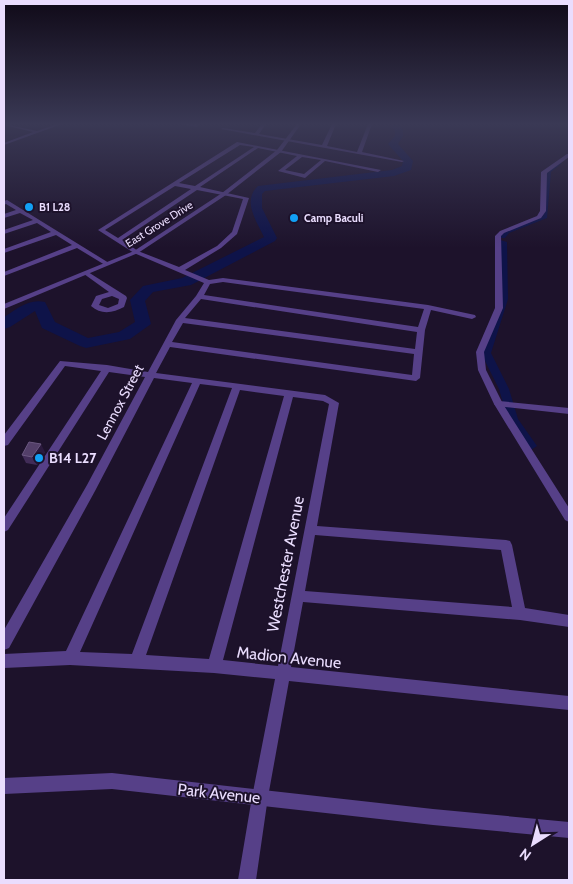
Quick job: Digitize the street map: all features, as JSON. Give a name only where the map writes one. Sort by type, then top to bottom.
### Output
[{"type":"street","points":[[204,165],[101,230],[136,252],[201,278],[428,307],[472,317]]},
{"type":"street","points":[[117,241],[230,165]]},
{"type":"street","name":"East Grove Drive","points":[[4,307],[136,252],[224,194],[260,165]]},
{"type":"street","points":[[289,165],[281,172],[305,176],[318,165]]},
{"type":"street","points":[[342,165],[378,170]]},
{"type":"street","points":[[554,165],[544,172],[543,211],[539,217],[502,232],[498,236],[499,308],[480,352],[482,370],[499,404],[569,517]]},
{"type":"street","points":[[174,184],[246,198],[235,233],[219,247],[181,269]]},
{"type":"street","points":[[6,202],[107,264]]},
{"type":"street","points":[[4,216],[20,211]]},
{"type":"street","points":[[4,232],[37,221]]},
{"type":"street","points":[[4,251],[55,233]]},
{"type":"street","points":[[4,274],[76,246]]},
{"type":"street","points":[[86,273],[120,296]]},
{"type":"street","name":"Lennox Street","points":[[4,643],[91,488],[180,320],[199,297],[201,278]]},
{"type":"street","points":[[199,297],[421,330]]},
{"type":"street","points":[[167,344],[416,378],[421,330],[428,307]]},
{"type":"street","points":[[180,320],[419,352]]},
{"type":"street","points":[[4,442],[63,362],[289,394],[214,666]]},
{"type":"street","points":[[4,528],[107,368]]},
{"type":"street","points":[[70,658],[196,381]]},
{"type":"street","points":[[137,661],[237,386]]},
{"type":"street","name":"Westchester Avenue","points":[[248,880],[260,797],[334,403],[325,398],[289,394]]},
{"type":"street","points":[[499,404],[569,411]]},
{"type":"street","points":[[309,530],[506,545],[520,614]]},
{"type":"street","points":[[297,596],[520,614],[569,621]]},
{"type":"street","name":"Madion Avenue","points":[[4,661],[70,658],[214,666],[569,703]]},
{"type":"street","name":"Park Avenue","points":[[4,786],[112,781],[433,818],[569,830]]},
{"type":"building","points":[[29,442],[41,444],[32,457],[22,455]]},
{"type":"waterway","points":[[4,324],[32,306],[40,305],[48,325],[86,343],[124,336],[143,324],[137,300],[148,289],[186,282],[271,238],[256,208],[257,193],[262,188],[394,173],[407,168],[407,165]]},
{"type":"waterway","points":[[502,236],[507,232],[545,217],[548,171],[556,165]]},
{"type":"waterway","points":[[503,242],[504,299],[486,353],[504,389],[513,420],[531,446]]},
{"type":"place","name":"B1 L28","points":[[29,207]]},
{"type":"place","name":"Camp Baculi","points":[[294,218]]},
{"type":"place","name":"B14 L27","points":[[39,458]]}]
